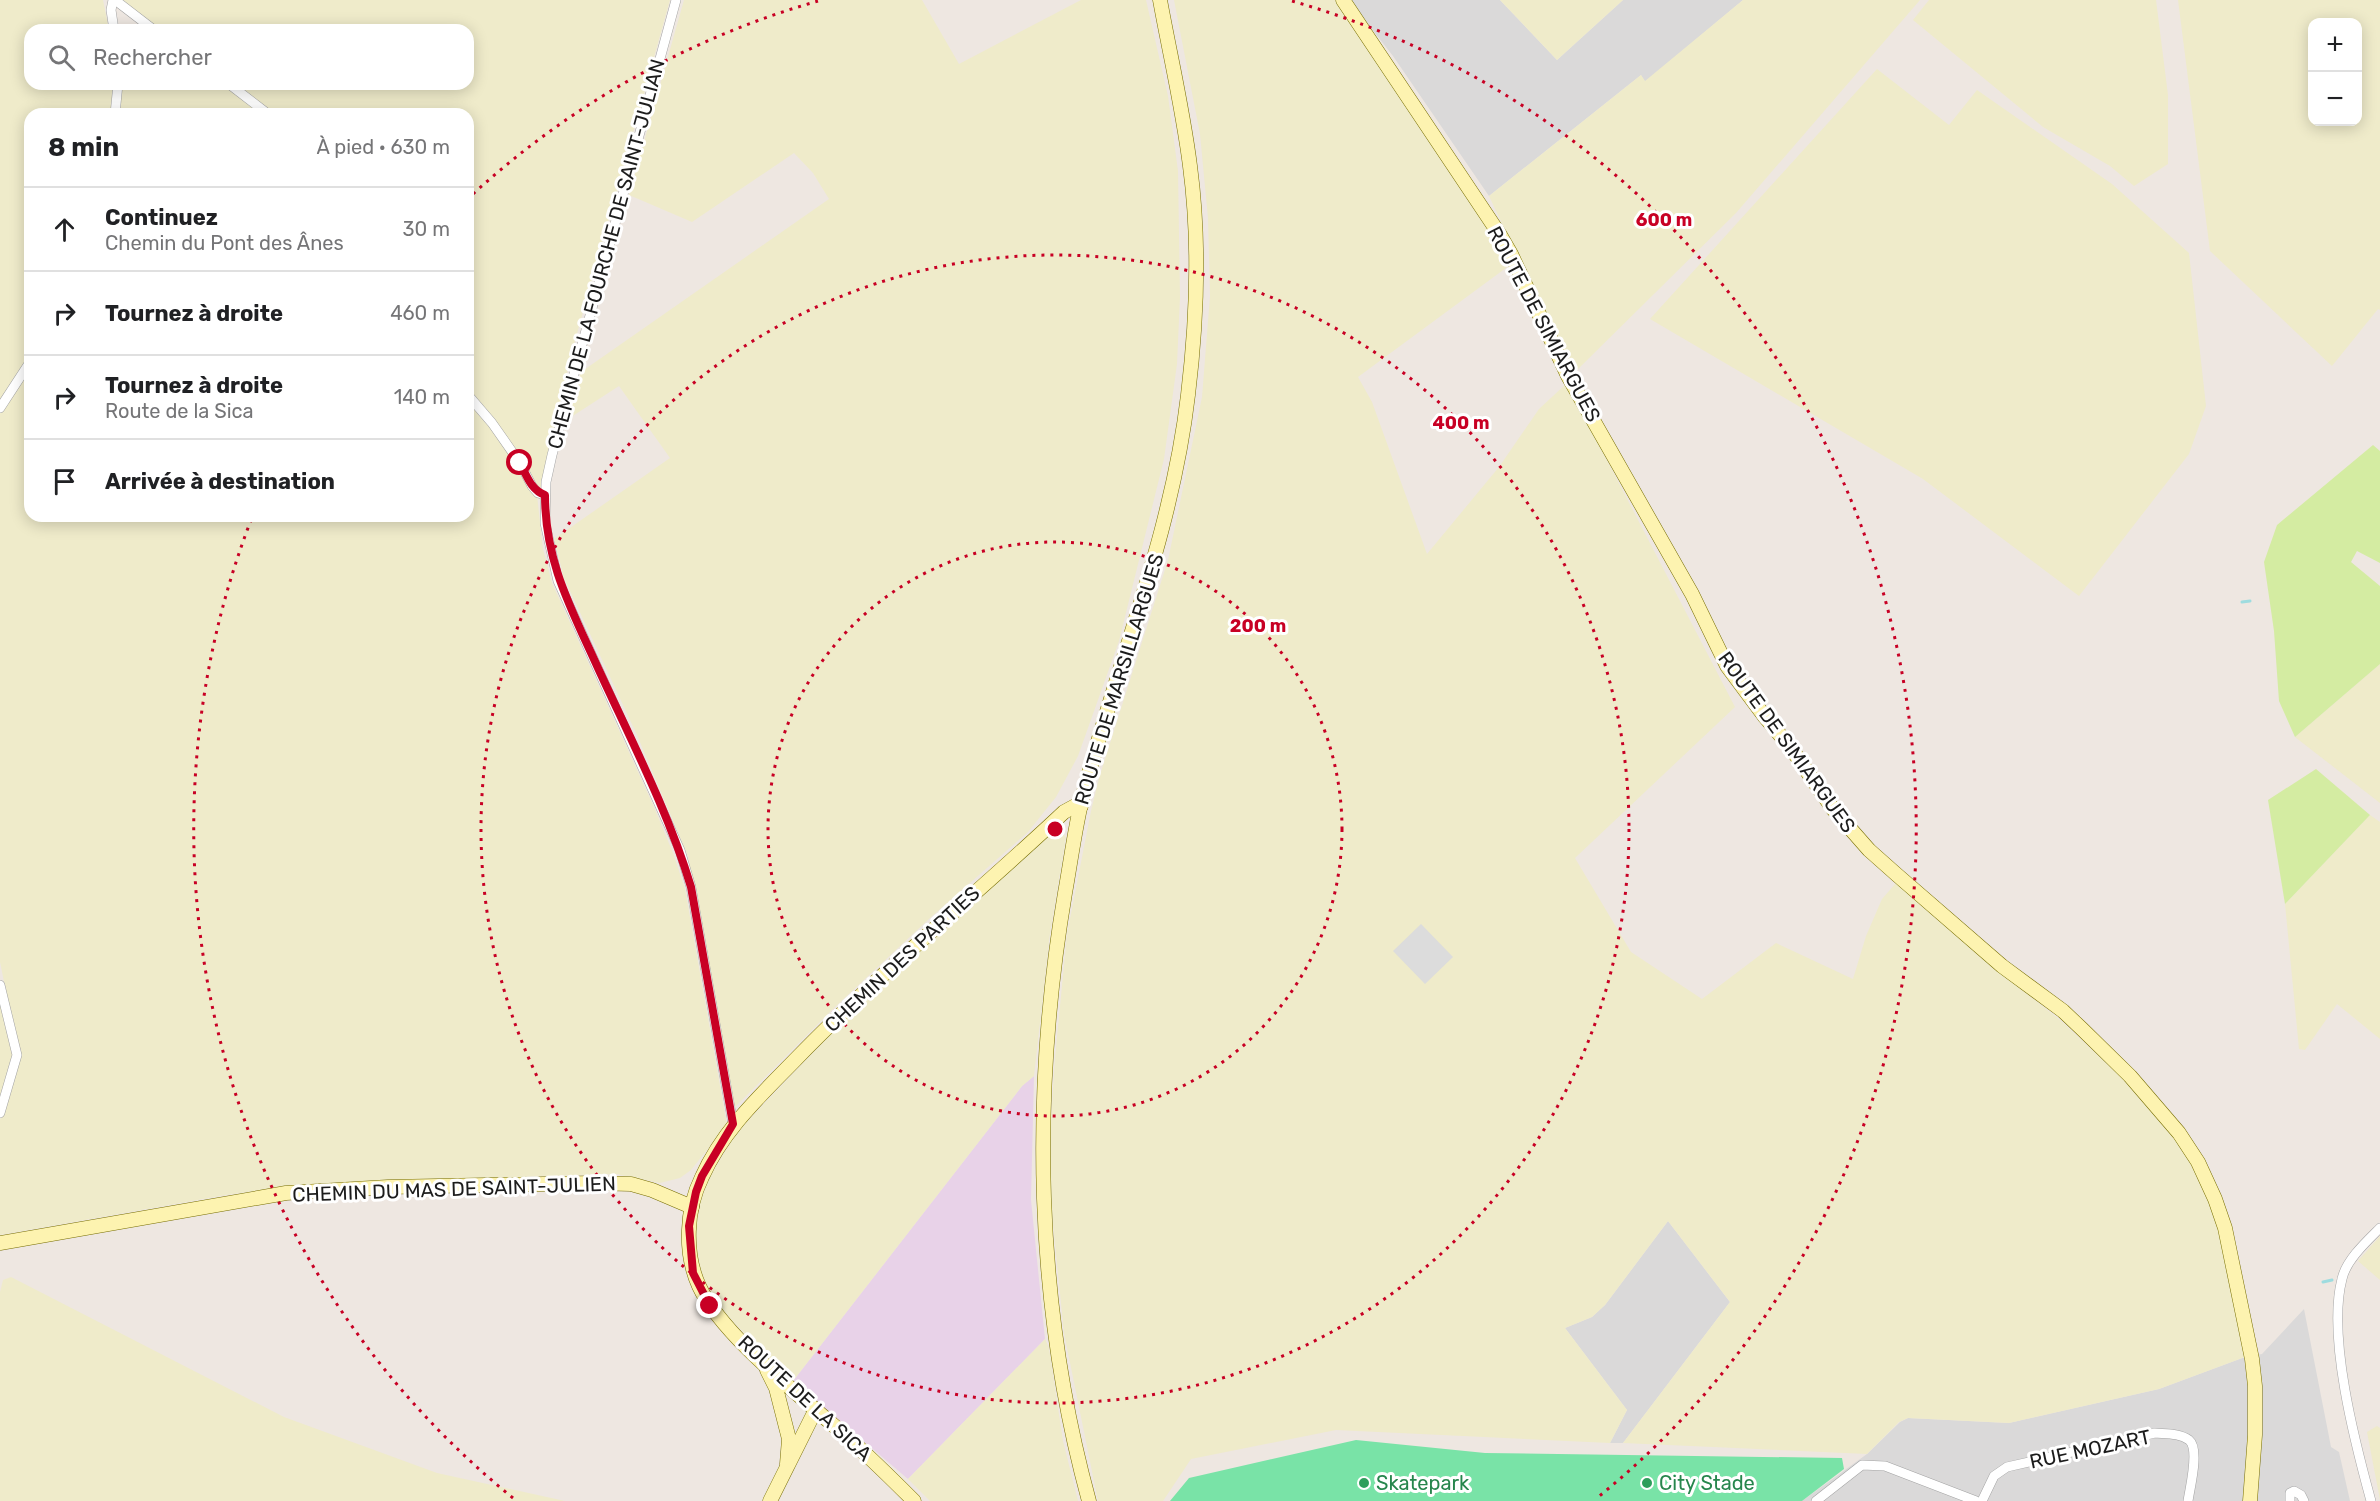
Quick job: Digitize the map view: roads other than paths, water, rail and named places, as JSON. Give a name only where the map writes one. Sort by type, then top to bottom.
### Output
[{"type":"street","points":[[113,24],[111,10],[114,0],[146,24]]},
{"type":"street","name":"CHEMIN DE LA FOURCHE DE SAINT-JULIAN","points":[[675,0],[552,455],[545,495],[545,523],[558,581],[680,850],[691,887],[733,1124]]},
{"type":"street","name":"ROUTE DE MARSILLARGUES","points":[[1089,1501],[1068,1411],[1056,1332],[1045,1235],[1042,1134],[1050,1001],[1059,931],[1081,806],[1156,555],[1175,476],[1188,396],[1195,296],[1194,204],[1185,126],[1160,0]]},
{"type":"street","name":"ROUTE DE SIMIARGUES","points":[[1343,0],[1511,254],[1572,382],[1692,594],[1727,666],[1791,748],[1847,827],[1896,874],[2002,966],[2063,1011],[2082,1029],[2130,1076],[2191,1151],[2205,1174],[2225,1228],[2252,1359],[2255,1386],[2255,1435],[2250,1501]]},
{"type":"street","points":[[115,108],[117,90]]},
{"type":"street","points":[[237,90],[260,108]]},
{"type":"street","points":[[0,408],[24,371]]},
{"type":"street","points":[[474,402],[498,431],[520,463],[532,486],[545,495]]},
{"type":"street","name":"CHEMIN DES PARTIES","points":[[733,1124],[843,1011],[884,973],[1064,812],[1075,806],[1081,806]]},
{"type":"street","points":[[0,985],[16,1055],[0,1113]]},
{"type":"street","name":"ROUTE DE LA SICA","points":[[733,1124],[702,1176],[692,1207],[689,1245],[693,1273],[700,1288],[710,1306],[764,1364],[867,1454],[914,1501]]},
{"type":"street","name":"CHEMIN DU MAS DE SAINT-JULIEN","points":[[0,1243],[286,1193],[388,1187],[631,1184],[692,1207]]},
{"type":"street","points":[[2371,1501],[2342,1370],[2338,1307],[2342,1277],[2380,1228]]},
{"type":"street","points":[[764,1364],[776,1388],[789,1439],[787,1464]]},
{"type":"street","points":[[770,1501],[816,1409]]},
{"type":"street","name":"RUE MOZART","points":[[1982,1501],[1994,1476],[2007,1467],[2155,1433],[2179,1436],[2190,1441],[2195,1451],[2188,1501]]},
{"type":"street","points":[[1816,1501],[1862,1465],[1885,1466],[1976,1501]]},
{"type":"street","points":[[2290,1501],[2290,1493],[2294,1491],[2301,1495],[2304,1501]]},
{"type":"waterway","points":[[2242,602],[2250,601]]},
{"type":"waterway","points":[[2323,1282],[2332,1280]]},
{"type":"place","name":"Skatepark","points":[[1364,1483]]},
{"type":"place","name":"City Stade","points":[[1647,1483]]}]
